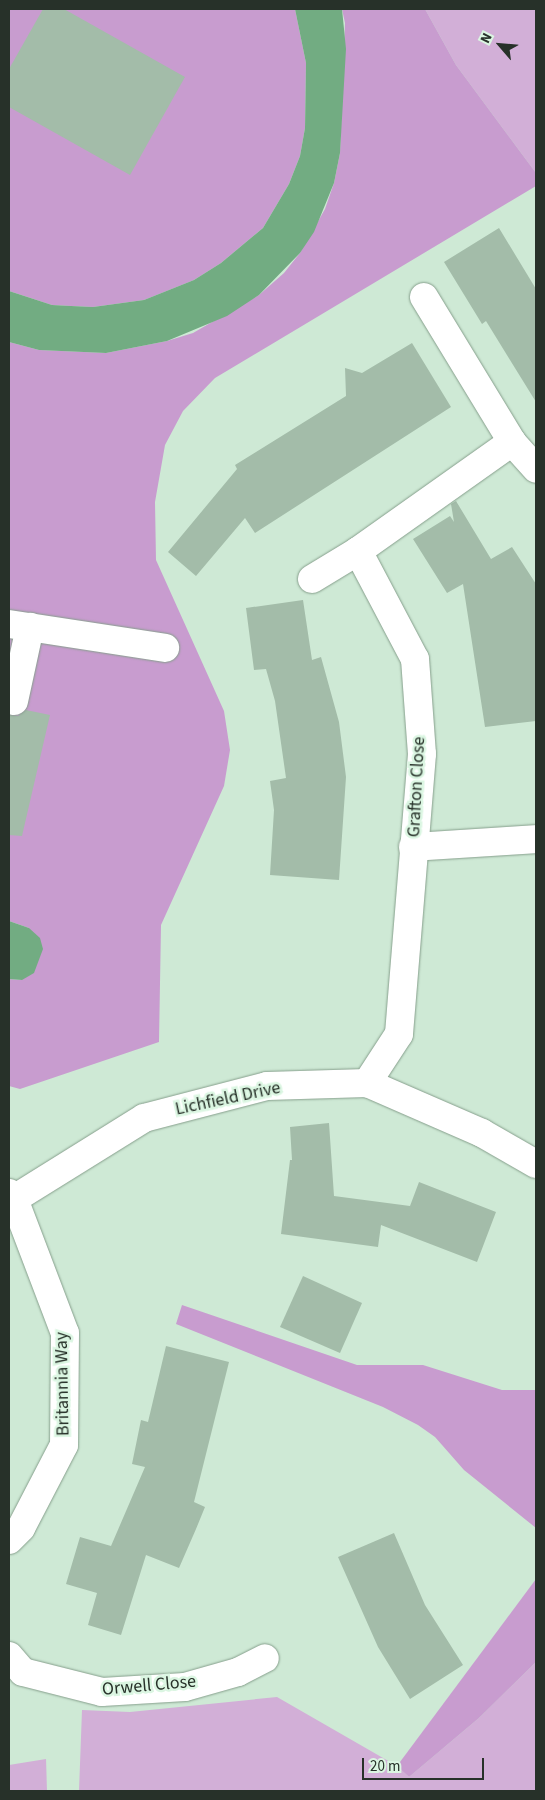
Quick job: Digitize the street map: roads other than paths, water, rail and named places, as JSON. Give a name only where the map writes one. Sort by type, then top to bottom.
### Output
[{"type":"street","points":[[424,297],[512,442],[536,469]]},
{"type":"street","points":[[312,579],[358,551],[512,442]]},
{"type":"street","name":"Grafton Close","points":[[358,551],[415,658],[422,754],[399,1034],[367,1082]]},
{"type":"street","points":[[14,701],[20,625],[165,648]]},
{"type":"street","points":[[413,847],[536,839]]},
{"type":"street","name":"Lichfield Drive","points":[[11,1196],[144,1118],[267,1086],[367,1082],[482,1133],[536,1164]]},
{"type":"street","name":"Britannia Way","points":[[9,1540],[21,1528],[64,1445],[65,1333],[11,1196]]},
{"type":"street","name":"Orwell Close","points":[[9,1656],[23,1672],[102,1692],[185,1687],[238,1672],[265,1658]]}]
